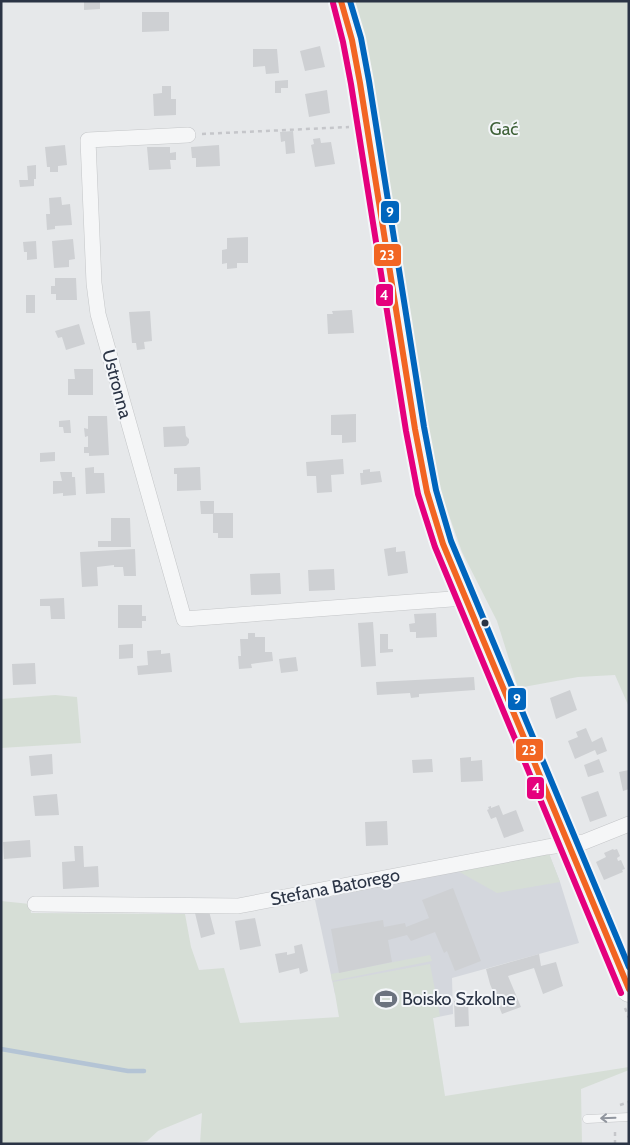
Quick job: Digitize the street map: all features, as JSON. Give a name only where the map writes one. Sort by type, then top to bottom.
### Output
[{"type":"main road","points":[[341,1],[352,40],[426,485],[440,536],[629,990]]},
{"type":"street","name":"Ustronna","points":[[188,135],[88,140],[94,282],[98,314],[184,619],[466,598]]},
{"type":"street","name":"Stefana Batorego","points":[[35,904],[238,906],[584,842],[629,824]]},
{"type":"lane","points":[[587,1119],[629,1117]]},
{"type":"path","points":[[188,135],[367,126]]},
{"type":"shaded area","points":[[548,851],[579,943],[452,978],[453,1014],[433,1018],[335,994],[315,900]]},
{"type":"green space","name":"Gać","points":[[355,1],[629,1],[629,707],[615,675],[578,677],[518,688],[497,621],[462,552],[433,470],[373,90]]},
{"type":"green space","points":[[55,695],[77,697],[81,743],[1,748],[1,699]]},
{"type":"green space","points":[[548,851],[560,882],[497,893],[456,870]]},
{"type":"green space","points":[[1,901],[30,904],[31,913],[185,914],[191,947],[199,970],[224,968],[240,1023],[339,1017],[333,982],[430,964],[440,1016],[433,1018],[445,1096],[629,1067],[629,1070],[581,1089],[582,1144],[200,1144],[202,1113],[158,1131],[147,1141],[131,1144],[1,1144]]},
{"type":"green space","points":[[430,955],[432,961],[332,981],[331,974]]},
{"type":"building","points":[[84,1],[100,1],[100,9],[84,10]]},
{"type":"building","points":[[142,12],[169,12],[169,31],[142,32]]},
{"type":"building","points":[[320,46],[325,67],[305,71],[300,51]]},
{"type":"building","points":[[253,49],[277,49],[279,73],[266,74],[265,66],[253,67]]},
{"type":"building","points":[[288,80],[288,88],[281,88],[281,93],[275,93],[275,81]]},
{"type":"building","points":[[162,86],[171,86],[171,99],[176,99],[176,115],[154,116],[153,94],[162,93]]},
{"type":"building","points":[[327,90],[330,113],[309,117],[305,94]]},
{"type":"building","points":[[293,131],[295,153],[286,154],[285,141],[281,142],[280,132]]},
{"type":"building","points":[[320,138],[321,143],[331,142],[335,164],[315,167],[311,145],[314,144],[313,139]]},
{"type":"building","points":[[65,145],[67,165],[58,166],[58,172],[50,172],[50,167],[47,167],[45,147]]},
{"type":"building","points":[[219,145],[220,166],[196,167],[196,158],[192,158],[191,147]]},
{"type":"building","points":[[147,147],[170,147],[170,153],[176,152],[176,160],[170,160],[171,169],[149,170]]},
{"type":"building","points":[[36,165],[34,186],[20,187],[19,180],[28,180],[27,166]]},
{"type":"building","points":[[61,197],[62,205],[70,204],[72,225],[55,226],[55,229],[47,230],[46,214],[50,214],[49,198]]},
{"type":"building","points":[[248,237],[248,263],[237,263],[237,268],[227,269],[227,263],[222,264],[222,250],[227,249],[227,238]]},
{"type":"building","points":[[73,239],[75,259],[69,260],[69,267],[54,268],[52,241]]},
{"type":"building","points":[[36,241],[37,259],[27,260],[27,252],[24,252],[23,242]]},
{"type":"building","points":[[55,278],[76,278],[77,300],[56,300],[56,294],[51,294],[51,286],[55,286]]},
{"type":"building","points":[[26,295],[35,295],[35,313],[26,313]]},
{"type":"building","points":[[352,310],[354,333],[328,334],[327,314],[333,314],[332,311]]},
{"type":"building","points":[[150,311],[152,341],[144,342],[145,349],[137,350],[136,343],[132,343],[129,312]]},
{"type":"building","points":[[79,324],[85,344],[66,350],[62,337],[58,338],[55,331]]},
{"type":"building","points":[[74,369],[93,369],[93,395],[68,395],[68,379],[75,379]]},
{"type":"building","points":[[356,414],[356,442],[342,443],[342,435],[331,435],[331,415]]},
{"type":"building","points":[[88,416],[107,416],[109,455],[89,456],[89,453],[84,453],[84,447],[88,447],[88,436],[85,437],[84,428],[88,429]]},
{"type":"building","points":[[70,420],[71,433],[64,433],[63,427],[59,427],[59,421]]},
{"type":"building","points":[[185,426],[186,436],[189,439],[189,443],[186,446],[164,447],[163,427]]},
{"type":"building","points":[[55,452],[55,461],[40,462],[40,453]]},
{"type":"building","points":[[343,459],[344,474],[331,475],[332,492],[317,493],[316,476],[307,476],[306,462]]},
{"type":"building","points":[[94,467],[94,473],[104,473],[105,493],[86,494],[85,468]]},
{"type":"building","points":[[200,467],[201,490],[177,491],[177,474],[174,474],[174,468]]},
{"type":"building","points":[[370,469],[370,472],[380,471],[382,482],[361,485],[360,473],[363,473],[363,470]]},
{"type":"building","points":[[60,472],[72,472],[72,477],[75,477],[76,495],[63,496],[63,493],[53,494],[53,481],[62,481]]},
{"type":"building","points":[[200,501],[214,501],[214,513],[233,513],[233,538],[218,538],[218,533],[213,533],[213,514],[201,514]]},
{"type":"building","points":[[111,518],[130,518],[131,547],[98,547],[98,541],[111,541]]},
{"type":"building","points":[[396,547],[396,552],[405,551],[408,573],[388,576],[384,549]]},
{"type":"building","points":[[135,549],[136,576],[124,576],[123,567],[114,567],[114,565],[97,567],[98,586],[82,587],[80,552]]},
{"type":"building","points":[[334,569],[335,590],[309,591],[308,570]]},
{"type":"building","points":[[280,573],[281,594],[251,595],[250,574]]},
{"type":"building","points":[[64,598],[65,619],[51,619],[50,606],[40,606],[40,599]]},
{"type":"building","points":[[118,605],[142,605],[142,616],[146,616],[146,621],[142,621],[142,628],[118,628]]},
{"type":"building","points":[[436,613],[437,637],[416,638],[416,632],[410,632],[409,624],[415,623],[414,614]]},
{"type":"building","points":[[373,622],[376,666],[361,667],[358,623]]},
{"type":"building","points":[[248,633],[255,633],[255,637],[265,637],[265,652],[272,652],[273,661],[251,664],[252,668],[239,669],[238,656],[241,656],[240,639],[248,639]]},
{"type":"building","points":[[380,634],[388,634],[388,649],[393,649],[393,652],[380,653]]},
{"type":"building","points":[[133,644],[133,658],[119,659],[119,645]]},
{"type":"building","points":[[161,650],[161,654],[170,653],[172,672],[138,675],[137,666],[148,665],[147,651]]},
{"type":"building","points":[[296,657],[298,671],[281,673],[279,659]]},
{"type":"building","points":[[35,663],[36,684],[13,685],[12,664]]},
{"type":"building","points":[[474,677],[475,690],[419,694],[419,697],[411,698],[410,693],[377,695],[376,682]]},
{"type":"building","points":[[570,690],[577,710],[556,719],[550,698]]},
{"type":"building","points":[[586,728],[592,742],[602,737],[607,751],[597,755],[595,750],[575,759],[568,741],[578,737],[576,732]]},
{"type":"building","points":[[52,754],[53,774],[31,776],[29,756]]},
{"type":"building","points":[[471,757],[471,761],[482,760],[483,781],[461,782],[460,758]]},
{"type":"building","points":[[432,759],[433,772],[413,773],[412,760]]},
{"type":"building","points":[[599,759],[604,772],[588,777],[584,765]]},
{"type":"building","points":[[629,770],[629,789],[623,791],[619,772]]},
{"type":"building","points":[[598,791],[607,816],[590,822],[581,797]]},
{"type":"building","points":[[57,794],[59,815],[35,816],[33,796]]},
{"type":"building","points":[[499,805],[503,815],[516,810],[524,831],[504,838],[496,817],[491,819],[487,810],[489,809],[488,807],[491,806],[491,808]]},
{"type":"building","points":[[387,821],[388,845],[366,846],[365,822]]},
{"type":"building","points":[[30,840],[31,857],[4,859],[3,842]]},
{"type":"building","points":[[74,846],[83,846],[84,867],[98,866],[99,887],[63,889],[62,862],[75,861]]},
{"type":"building","points":[[617,849],[620,856],[617,858],[618,861],[621,860],[625,869],[622,870],[623,872],[604,880],[596,862],[606,857],[604,853]]},
{"type":"building","points":[[453,888],[481,961],[455,971],[447,951],[444,953],[435,932],[411,941],[407,935],[388,940],[392,962],[339,973],[331,929],[383,920],[384,927],[405,923],[406,927],[429,918],[422,900]]},
{"type":"building","points":[[209,911],[215,934],[201,938],[195,913]]},
{"type":"building","points":[[255,918],[261,946],[240,950],[235,921]]},
{"type":"building","points":[[302,944],[308,971],[300,974],[299,968],[279,973],[275,954],[287,952],[287,955],[295,953],[294,946]]},
{"type":"building","points":[[539,954],[541,966],[556,962],[563,986],[543,994],[534,968],[508,976],[521,1007],[502,1014],[486,969]]},
{"type":"building","points":[[468,1000],[469,1026],[455,1027],[454,1001]]},
{"type":"waterway","points":[[1,1049],[128,1071],[144,1071]]},
{"type":"transit line","name":"23","points":[[341,1],[352,40],[360,83],[415,429],[427,492],[443,544],[629,989]]},
{"type":"transit line","name":"9","points":[[350,1],[361,38],[369,81],[424,427],[436,490],[451,541],[629,967]]},
{"type":"transit line","name":"4","points":[[333,3],[351,84],[406,431],[418,494],[435,547],[621,993]]},
{"type":"place","name":"Boisko Szkolne","points":[[386,999]]}]
